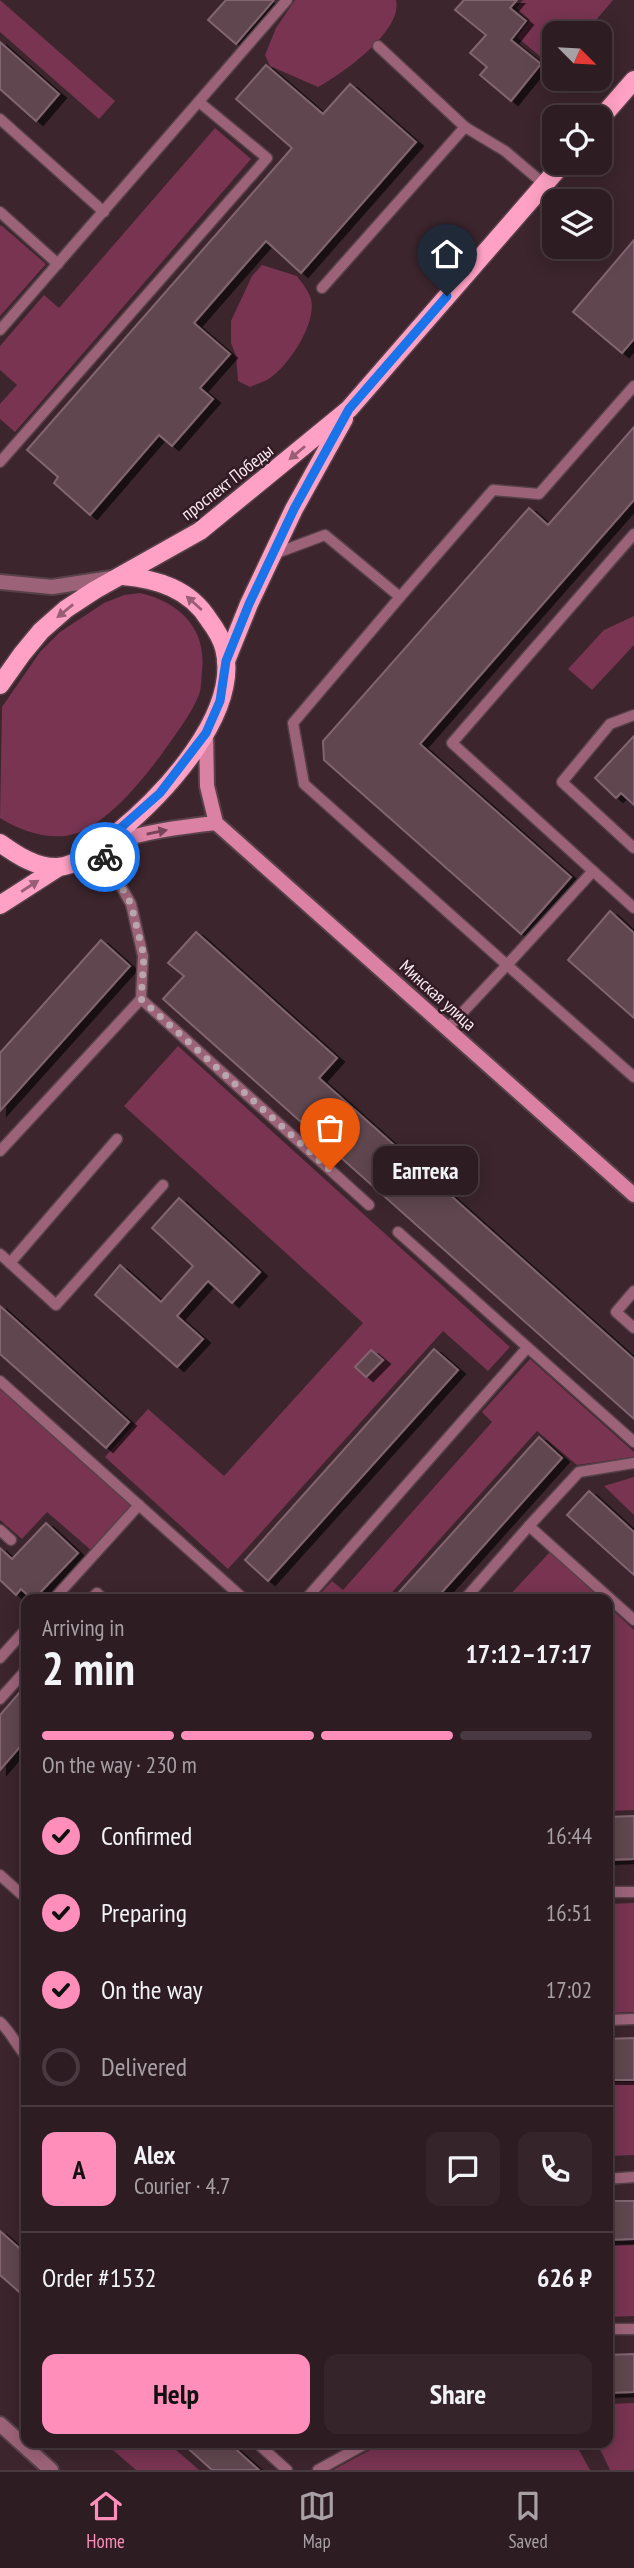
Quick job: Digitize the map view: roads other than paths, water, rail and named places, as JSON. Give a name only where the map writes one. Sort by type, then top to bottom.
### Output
[{"type":"main road","points":[[612,106],[634,80]]},
{"type":"main road","name":"проспект Победы","points":[[0,685],[28,646],[66,609],[201,531],[349,409],[552,175]]},
{"type":"main road","name":"проспект Победы","points":[[226,661],[294,509],[349,409]]},
{"type":"main road","points":[[0,905],[59,867],[80,859],[99,847],[160,793],[206,733],[220,701],[226,661],[221,639],[199,606],[186,595],[149,578],[123,576]]},
{"type":"main road","points":[[99,847],[141,835],[216,823],[207,786],[206,733]]},
{"type":"main road","name":"Минская улица","points":[[216,823],[634,1195]]},
{"type":"main road","points":[[0,843],[39,865],[59,867]]},
{"type":"street","points":[[0,582],[52,587],[123,576]]},
{"type":"street","points":[[0,2424],[21,2443]]},
{"type":"street","points":[[27,2448],[51,2470]]},
{"type":"lane","points":[[0,330],[287,0]]},
{"type":"lane","points":[[378,46],[466,127],[505,151],[544,184]]},
{"type":"lane","points":[[0,462],[267,158],[199,102]]},
{"type":"lane","points":[[0,119],[104,212]]},
{"type":"lane","points":[[323,288],[466,127]]},
{"type":"lane","points":[[0,212],[58,264]]},
{"type":"lane","points":[[634,386],[539,494],[493,490],[293,723],[304,784],[634,1077]]},
{"type":"lane","points":[[634,534],[452,743],[634,908]]},
{"type":"lane","points":[[273,554],[325,535],[400,597]]},
{"type":"lane","points":[[634,715],[610,724],[562,782],[634,848]]},
{"type":"lane","points":[[0,1151],[141,999],[144,956],[131,904],[99,847]]},
{"type":"lane","points":[[447,1028],[593,871]]},
{"type":"lane","points":[[141,999],[369,1205]]},
{"type":"lane","points":[[10,1263],[117,1139]]},
{"type":"lane","points":[[0,1254],[56,1305],[163,1185]]},
{"type":"lane","points":[[398,1232],[634,1443]]},
{"type":"lane","points":[[634,1291],[616,1312],[634,1328]]},
{"type":"lane","points":[[310,1594],[527,1348]]},
{"type":"lane","points":[[0,1381],[237,1594]]},
{"type":"lane","points":[[469,1594],[579,1472],[634,1463]]},
{"type":"lane","points":[[58,1594],[139,1506]]},
{"type":"lane","points":[[529,1526],[605,1594]]},
{"type":"lane","points":[[0,1530],[10,1540]]},
{"type":"lane","points":[[613,1601],[634,1620]]},
{"type":"lane","points":[[0,1658],[21,1635]]},
{"type":"lane","points":[[1,1697],[21,1675]]},
{"type":"lane","points":[[0,1875],[21,1895]]},
{"type":"lane","points":[[613,1892],[634,1892]]},
{"type":"lane","points":[[613,2020],[634,2019]]},
{"type":"lane","points":[[0,2022],[9,2030],[21,2050]]},
{"type":"lane","points":[[613,2179],[634,2177]]},
{"type":"lane","points":[[613,2329],[634,2329]]},
{"type":"lane","points":[[263,2448],[287,2470]]},
{"type":"lane","points":[[318,2470],[358,2448]]},
{"type":"place","name":"Еаптека","points":[[330,1170]]}]
